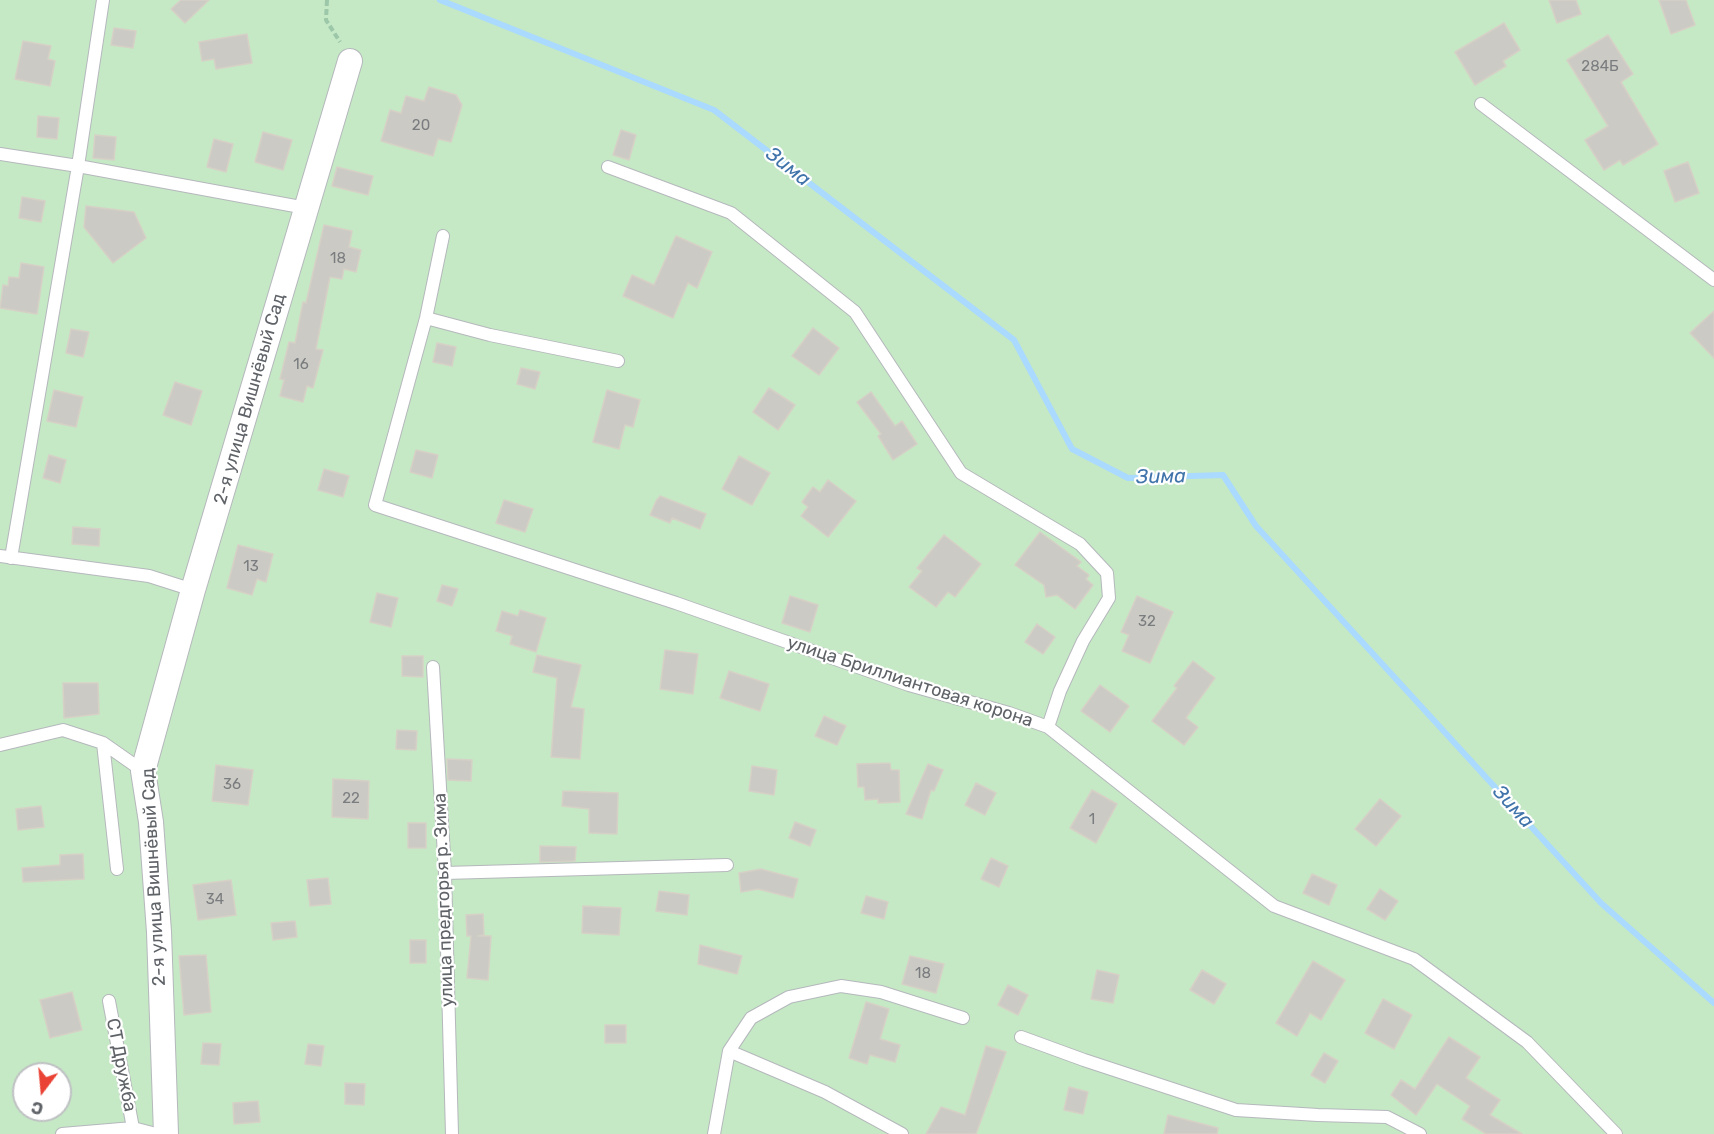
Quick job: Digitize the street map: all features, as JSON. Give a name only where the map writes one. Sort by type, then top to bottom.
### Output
[{"type":"street","name":"2-я улица Вишнёвый Сад","points":[[166,1134],[159,932],[151,822],[143,771],[350,61]]},
{"type":"lane","points":[[103,0],[78,166],[6,557],[148,576],[194,590]]},
{"type":"lane","points":[[1481,105],[1714,280]]},
{"type":"lane","points":[[0,154],[306,208]]},
{"type":"lane","points":[[608,167],[731,213],[855,312],[961,473],[1080,543],[1107,573],[1109,598],[1083,641],[1060,691],[1048,727]]},
{"type":"lane","points":[[443,236],[426,318],[490,335],[618,361]]},
{"type":"lane","name":"улица Бриллиантовая корона","points":[[426,318],[375,505],[676,603],[909,685],[1009,713],[1048,727],[1274,906],[1414,959],[1527,1042],[1616,1134]]},
{"type":"lane","name":"улица предгорья р. Зима","points":[[432,667],[445,873],[452,1134]]},
{"type":"lane","points":[[0,745],[63,730],[103,743],[143,771]]},
{"type":"lane","points":[[103,743],[117,869]]},
{"type":"lane","points":[[445,873],[727,865]]},
{"type":"lane","points":[[714,1134],[729,1051],[751,1018],[789,997],[841,986],[881,992],[963,1018]]},
{"type":"lane","name":"СТ Дружба","points":[[109,1001],[133,1128]]},
{"type":"lane","points":[[1022,1037],[1236,1110],[1387,1117],[1420,1134]]},
{"type":"lane","points":[[729,1051],[825,1092],[902,1134]]},
{"type":"lane","name":"СТ Дружба","points":[[62,1134],[133,1128],[156,1134]]},
{"type":"path","points":[[327,0],[326,20],[350,61]]},
{"type":"green space","points":[[0,0],[1714,0],[1714,1134],[0,1134]]},
{"type":"building","points":[[181,0],[209,0],[185,23],[171,9]]},
{"type":"building","points":[[1549,0],[1576,0],[1581,14],[1557,23]]},
{"type":"building","points":[[1659,0],[1686,0],[1695,25],[1671,34]]},
{"type":"building","points":[[1504,23],[1520,50],[1503,61],[1506,66],[1475,85],[1455,52]]},
{"type":"building","points":[[114,28],[136,31],[133,48],[111,45]]},
{"type":"building","points":[[247,34],[252,63],[216,69],[214,59],[202,61],[199,42]]},
{"type":"building","points":[[1608,35],[1633,74],[1621,82],[1658,144],[1623,165],[1620,160],[1604,170],[1585,140],[1608,126],[1567,60]]},
{"type":"building","points":[[23,41],[51,46],[48,59],[55,61],[50,86],[15,79]]},
{"type":"building","points":[[429,87],[456,95],[462,105],[451,142],[438,139],[433,156],[381,141],[390,110],[401,113],[406,96],[424,101]]},
{"type":"building","points":[[38,116],[59,118],[57,139],[37,137]]},
{"type":"building","points":[[621,130],[636,135],[629,160],[613,155]]},
{"type":"building","points":[[263,132],[292,140],[283,170],[255,162]]},
{"type":"building","points":[[95,135],[116,137],[114,160],[93,158]]},
{"type":"building","points":[[214,139],[233,144],[226,172],[207,167]]},
{"type":"building","points":[[1688,162],[1699,193],[1675,202],[1664,171]]},
{"type":"building","points":[[337,167],[373,176],[368,195],[332,186]]},
{"type":"building","points":[[22,197],[45,201],[41,222],[19,218]]},
{"type":"building","points":[[86,206],[134,212],[146,238],[113,263],[84,227]]},
{"type":"building","points":[[324,225],[352,231],[349,247],[361,250],[356,272],[344,269],[342,279],[330,277],[316,349],[323,350],[313,388],[307,386],[303,402],[280,396],[284,380],[280,379],[289,342],[295,343],[303,302],[306,303]]},
{"type":"building","points":[[676,236],[712,252],[697,288],[688,283],[673,318],[623,296],[632,275],[654,285]]},
{"type":"building","points":[[21,263],[44,267],[37,314],[0,308],[3,285],[8,286],[9,277],[19,278]]},
{"type":"building","points":[[1714,311],[1714,358],[1690,333]]},
{"type":"building","points":[[813,328],[839,348],[819,375],[792,356]]},
{"type":"building","points":[[71,329],[89,332],[83,357],[66,353]]},
{"type":"building","points":[[437,343],[456,347],[452,366],[433,362]]},
{"type":"building","points":[[521,368],[540,372],[535,389],[517,384]]},
{"type":"building","points":[[175,382],[202,391],[191,425],[163,415]]},
{"type":"building","points":[[769,388],[795,405],[778,430],[753,412]]},
{"type":"building","points":[[54,390],[83,397],[76,427],[47,421]]},
{"type":"building","points":[[607,390],[640,400],[633,427],[625,425],[619,449],[593,442]]},
{"type":"building","points":[[871,392],[895,426],[902,421],[917,444],[893,460],[878,436],[881,434],[857,402]]},
{"type":"building","points":[[416,450],[438,455],[432,478],[410,472]]},
{"type":"building","points":[[49,455],[66,460],[60,483],[43,478]]},
{"type":"building","points":[[739,456],[770,473],[752,505],[722,489]]},
{"type":"building","points":[[324,469],[349,476],[343,497],[318,490]]},
{"type":"building","points":[[828,480],[856,501],[828,537],[801,516],[808,507],[802,502],[813,487],[820,492]]},
{"type":"building","points":[[660,496],[706,514],[700,529],[672,518],[670,523],[650,515]]},
{"type":"building","points":[[504,500],[533,509],[525,532],[496,523]]},
{"type":"building","points":[[73,527],[100,529],[99,546],[72,544]]},
{"type":"building","points":[[1040,532],[1081,562],[1077,566],[1089,575],[1086,579],[1093,585],[1075,609],[1057,595],[1046,597],[1044,585],[1015,565]]},
{"type":"building","points":[[944,535],[981,564],[955,597],[948,592],[936,607],[909,587],[922,571],[917,568]]},
{"type":"building","points":[[238,545],[273,554],[266,582],[257,579],[252,595],[227,588]]},
{"type":"building","points":[[442,585],[458,589],[452,606],[437,601]]},
{"type":"building","points":[[377,593],[398,598],[391,627],[370,622]]},
{"type":"building","points":[[790,596],[818,605],[810,632],[782,623]]},
{"type":"building","points":[[1137,596],[1173,612],[1150,663],[1122,651],[1129,635],[1121,632]]},
{"type":"building","points":[[520,610],[546,618],[536,652],[510,644],[512,636],[496,631],[502,611],[518,616]]},
{"type":"building","points":[[1037,624],[1055,637],[1043,654],[1025,642]]},
{"type":"building","points":[[665,650],[698,654],[693,694],[660,689]]},
{"type":"building","points":[[537,655],[581,665],[571,707],[584,709],[580,759],[551,757],[557,678],[533,672]]},
{"type":"building","points":[[402,656],[423,656],[423,677],[402,676]]},
{"type":"building","points":[[1193,661],[1215,678],[1186,718],[1198,727],[1184,745],[1152,721],[1177,688],[1174,686]]},
{"type":"building","points":[[729,671],[769,684],[760,711],[720,698]]},
{"type":"building","points":[[63,683],[98,683],[99,714],[64,718]]},
{"type":"building","points":[[1100,685],[1129,706],[1110,732],[1081,711]]},
{"type":"building","points":[[824,716],[846,726],[837,745],[815,736]]},
{"type":"building","points":[[397,730],[417,731],[416,750],[396,749]]},
{"type":"building","points":[[447,759],[472,760],[471,781],[448,780]]},
{"type":"building","points":[[890,763],[891,770],[899,770],[900,802],[878,803],[878,799],[865,800],[864,787],[858,787],[857,764]]},
{"type":"building","points":[[928,764],[943,770],[934,791],[931,790],[922,819],[906,814]]},
{"type":"building","points":[[216,765],[253,770],[248,805],[212,801]]},
{"type":"building","points":[[752,766],[777,770],[774,795],[749,791]]},
{"type":"building","points":[[333,779],[369,781],[368,819],[332,817]]},
{"type":"building","points":[[976,783],[996,793],[985,815],[965,805]]},
{"type":"building","points":[[1092,790],[1117,804],[1096,843],[1070,828]]},
{"type":"building","points":[[563,791],[618,793],[617,834],[589,833],[589,809],[562,806]]},
{"type":"building","points":[[1380,799],[1401,816],[1376,846],[1355,829]]},
{"type":"building","points":[[41,806],[44,827],[18,830],[16,809]]},
{"type":"building","points":[[795,822],[816,830],[810,846],[789,838]]},
{"type":"building","points":[[408,823],[426,823],[426,848],[408,848]]},
{"type":"building","points":[[540,846],[576,847],[575,861],[540,862]]},
{"type":"building","points":[[83,854],[84,879],[23,882],[22,868],[60,865],[60,855]]},
{"type":"building","points":[[991,858],[1008,866],[999,887],[981,879]]},
{"type":"building","points":[[761,869],[798,879],[793,898],[758,889],[741,892],[739,873]]},
{"type":"building","points":[[1312,874],[1337,885],[1329,905],[1303,893]]},
{"type":"building","points":[[328,878],[331,904],[310,906],[307,880]]},
{"type":"building","points":[[231,880],[236,915],[198,920],[193,885]]},
{"type":"building","points":[[1380,889],[1398,901],[1385,920],[1367,909]]},
{"type":"building","points":[[659,891],[689,895],[687,915],[656,911]]},
{"type":"building","points":[[866,896],[888,902],[884,919],[861,913]]},
{"type":"building","points":[[583,906],[621,908],[619,935],[582,933]]},
{"type":"building","points":[[483,914],[484,935],[478,936],[491,936],[488,980],[467,978],[471,936],[467,936],[466,915]]},
{"type":"building","points":[[295,921],[297,937],[273,940],[271,923]]},
{"type":"building","points":[[410,940],[426,940],[426,963],[410,963]]},
{"type":"building","points":[[700,945],[742,956],[737,974],[698,964]]},
{"type":"building","points":[[206,955],[211,1012],[184,1015],[179,956]]},
{"type":"building","points":[[910,956],[944,964],[936,993],[902,984]]},
{"type":"building","points":[[1313,961],[1345,980],[1321,1020],[1310,1013],[1297,1036],[1276,1023]]},
{"type":"building","points":[[1097,970],[1119,975],[1113,1003],[1091,999]]},
{"type":"building","points":[[1202,970],[1226,984],[1214,1004],[1190,990]]},
{"type":"building","points":[[1008,985],[1028,995],[1018,1015],[998,1005]]},
{"type":"building","points":[[72,992],[82,1030],[50,1038],[40,1000]]},
{"type":"building","points":[[1383,999],[1412,1015],[1394,1049],[1365,1033]]},
{"type":"building","points":[[866,1002],[889,1009],[880,1039],[900,1045],[895,1062],[870,1055],[867,1064],[849,1058]]},
{"type":"building","points":[[605,1025],[626,1025],[626,1043],[605,1043]]},
{"type":"building","points":[[1449,1037],[1480,1057],[1466,1078],[1500,1100],[1490,1115],[1522,1134],[1486,1134],[1462,1119],[1470,1106],[1437,1084],[1416,1115],[1391,1095],[1401,1080],[1415,1089]]},
{"type":"building","points":[[203,1043],[221,1044],[219,1065],[201,1064]]},
{"type":"building","points":[[308,1044],[324,1046],[321,1066],[305,1064]]},
{"type":"building","points":[[986,1046],[1006,1052],[976,1134],[926,1134],[941,1107],[965,1115]]},
{"type":"building","points":[[1324,1053],[1338,1061],[1325,1083],[1311,1075]]},
{"type":"building","points":[[345,1083],[365,1084],[364,1105],[345,1104]]},
{"type":"building","points":[[1069,1087],[1088,1092],[1083,1114],[1064,1110]]},
{"type":"building","points":[[258,1101],[260,1122],[234,1124],[233,1103]]},
{"type":"building","points":[[1168,1115],[1218,1128],[1217,1134],[1164,1134]]},
{"type":"waterway","name":"Зима","points":[[440,0],[714,110],[1014,340],[1072,449],[1128,478],[1223,475],[1256,526],[1601,903],[1714,1003]]}]
